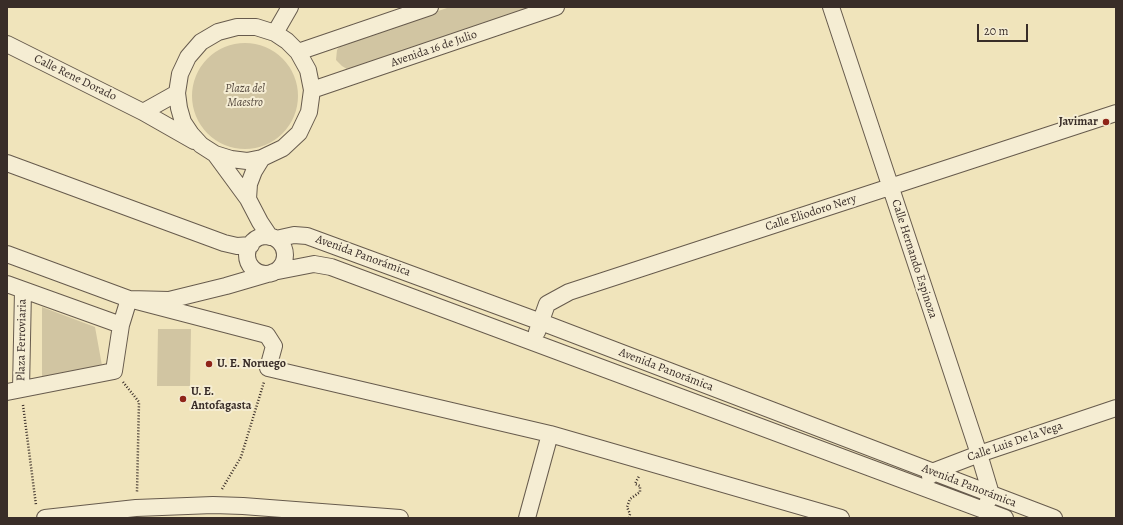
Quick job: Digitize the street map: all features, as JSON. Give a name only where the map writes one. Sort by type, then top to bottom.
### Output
[{"type":"street","points":[[274,33],[290,7]]},
{"type":"street","points":[[298,52],[430,7]]},
{"type":"street","name":"Avenida 16 de Julio","points":[[312,90],[556,7]]},
{"type":"street","name":"Calle Hernando Espinoza","points":[[831,7],[991,494]]},
{"type":"street","points":[[236,27],[256,27],[274,33],[287,41],[298,52],[308,70],[312,90],[309,112],[299,133],[283,148],[262,158],[246,160],[231,159],[215,154],[201,145],[191,134],[183,122],[177,94],[180,74],[188,57],[201,42],[218,32],[236,27]]},
{"type":"street","name":"Calle Rene Dorado","points":[[7,44],[143,112],[201,145]]},
{"type":"street","points":[[143,112],[177,94]]},
{"type":"street","name":"Calle Eliodoro Nery","points":[[533,342],[547,304],[569,292],[1116,113]]},
{"type":"street","points":[[215,154],[248,199],[260,222],[273,238],[280,242],[284,248],[284,259],[282,265],[270,273],[256,270],[251,266],[248,256],[260,222]]},
{"type":"street","points":[[248,199],[249,184],[254,171],[262,158]]},
{"type":"street","points":[[7,163],[224,243],[237,246],[252,243],[259,237],[273,238]]},
{"type":"street","name":"Avenida Panorámica","points":[[273,238],[294,234],[307,236],[540,322],[1054,518]]},
{"type":"street","name":"Avenida Panorámica","points":[[7,254],[129,299],[169,300],[270,273],[314,264],[331,267],[1005,518]]},
{"type":"street","points":[[7,284],[121,325]]},
{"type":"street","name":"Plaza Ferroviaria","points":[[14,390],[23,290]]},
{"type":"street","points":[[14,390],[114,371],[121,325],[129,299],[267,335],[274,346],[268,368],[550,434],[841,518]]},
{"type":"street","name":"Calle Luis De la Vega","points":[[932,472],[978,454],[1116,408]]},
{"type":"street","points":[[527,518],[550,434]]},
{"type":"street","points":[[926,488],[932,472]]},
{"type":"street","points":[[985,511],[991,494]]},
{"type":"street","points":[[40,514],[213,505],[400,518]]},
{"type":"path","points":[[213,505],[241,457],[268,368]]},
{"type":"path","points":[[114,371],[140,402],[136,508]]},
{"type":"path","points":[[14,390],[40,514]]},
{"type":"path","points":[[629,518],[630,514],[627,507],[630,498],[640,492],[640,486],[635,484],[648,462]]},
{"type":"green space","points":[[450,7],[539,7],[350,71],[336,60],[337,50],[342,43]]},
{"type":"green space","name":"Plaza del Maestro","points":[[245,43],[265,47],[282,59],[294,76],[298,96],[294,116],[282,133],[265,145],[245,149],[225,145],[208,133],[196,116],[192,96],[196,76],[208,59],[225,47]]},
{"type":"green space","points":[[42,307],[95,327],[103,371],[42,381]]},
{"type":"green space","points":[[158,329],[191,329],[190,386],[157,386]]},
{"type":"place","name":"Javimar","points":[[1106,122]]},
{"type":"place","name":"U. E. Noruego","points":[[209,364]]},
{"type":"place","name":"U. E. Antofagasta","points":[[183,399]]}]
